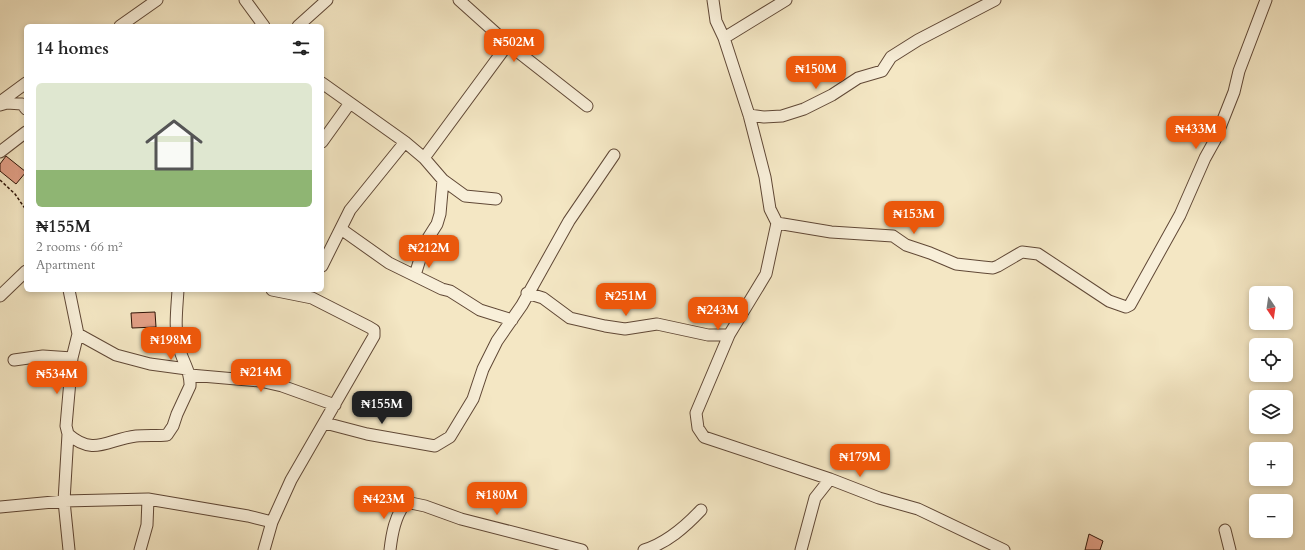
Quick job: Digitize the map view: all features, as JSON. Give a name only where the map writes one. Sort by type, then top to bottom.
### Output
[{"type":"street","points":[[123,24],[157,0]]},
{"type":"street","points":[[244,0],[262,24]]},
{"type":"street","points":[[300,24],[327,0]]},
{"type":"street","points":[[459,0],[508,44],[587,106]]},
{"type":"street","points":[[713,0],[716,21],[724,38],[749,115],[765,177],[770,209],[777,223],[766,274],[729,335],[696,414],[698,428],[704,437],[830,479],[879,498],[918,510],[1004,550]]},
{"type":"street","points":[[724,38],[786,0]]},
{"type":"street","points":[[749,115],[764,117],[782,116],[804,109],[832,95],[858,78],[882,71],[891,57],[918,40],[995,0]]},
{"type":"street","points":[[777,223],[831,232],[893,236],[906,245],[956,264],[983,268],[993,268],[1022,252],[1030,252],[1038,254],[1109,301],[1126,308],[1130,305],[1180,215],[1205,158],[1215,140],[1234,92],[1239,71],[1266,0]]},
{"type":"street","points":[[424,158],[508,44]]},
{"type":"street","points":[[324,84],[405,142],[424,158],[443,180],[465,196],[496,199]]},
{"type":"street","points":[[0,103],[24,85]]},
{"type":"street","points":[[0,103],[22,104],[24,106]]},
{"type":"street","points":[[324,139],[350,103]]},
{"type":"street","points":[[0,152],[24,134]]},
{"type":"street","points":[[324,262],[350,210],[405,142]]},
{"type":"street","points":[[325,423],[366,434],[435,446],[450,437],[473,399],[483,368],[496,341],[512,320],[569,221],[614,155]]},
{"type":"street","points":[[415,275],[425,243],[437,224],[440,214],[443,180]]},
{"type":"street","points":[[341,229],[389,263],[442,289],[450,291],[480,310],[512,320]]},
{"type":"street","points":[[0,296],[24,273]]},
{"type":"street","points":[[69,292],[78,334],[72,358],[66,426],[68,434],[64,501],[69,550]]},
{"type":"street","points":[[68,434],[75,441],[91,446],[104,446],[122,439],[136,436],[167,435],[173,426],[190,386],[188,372],[178,346],[178,292]]},
{"type":"street","points":[[264,550],[272,522],[291,480],[374,336],[374,330],[314,294],[293,292]]},
{"type":"street","points":[[527,293],[543,298],[570,318],[585,320],[605,326],[625,329],[657,324],[708,335],[729,335]]},
{"type":"street","points":[[78,334],[116,355],[188,372],[282,386],[335,405]]},
{"type":"street","points":[[14,360],[43,356],[72,358]]},
{"type":"street","points":[[801,550],[815,498],[830,479]]},
{"type":"street","points":[[0,507],[64,501],[148,500],[248,516],[272,522]]},
{"type":"street","points":[[140,550],[147,525],[148,500]]},
{"type":"street","points":[[390,550],[399,510],[406,502],[425,506],[461,519],[582,550]]},
{"type":"street","points":[[644,550],[655,547],[685,527],[701,510]]},
{"type":"street","points":[[1225,530],[1230,550]]},
{"type":"path","points":[[0,180],[16,194],[24,207]]},
{"type":"building","points":[[6,156],[24,170],[24,174],[16,184],[0,171],[0,164]]},
{"type":"building","points":[[155,312],[156,327],[132,328],[131,313]]},
{"type":"building","points":[[1089,534],[1103,541],[1100,550],[1085,550]]}]
